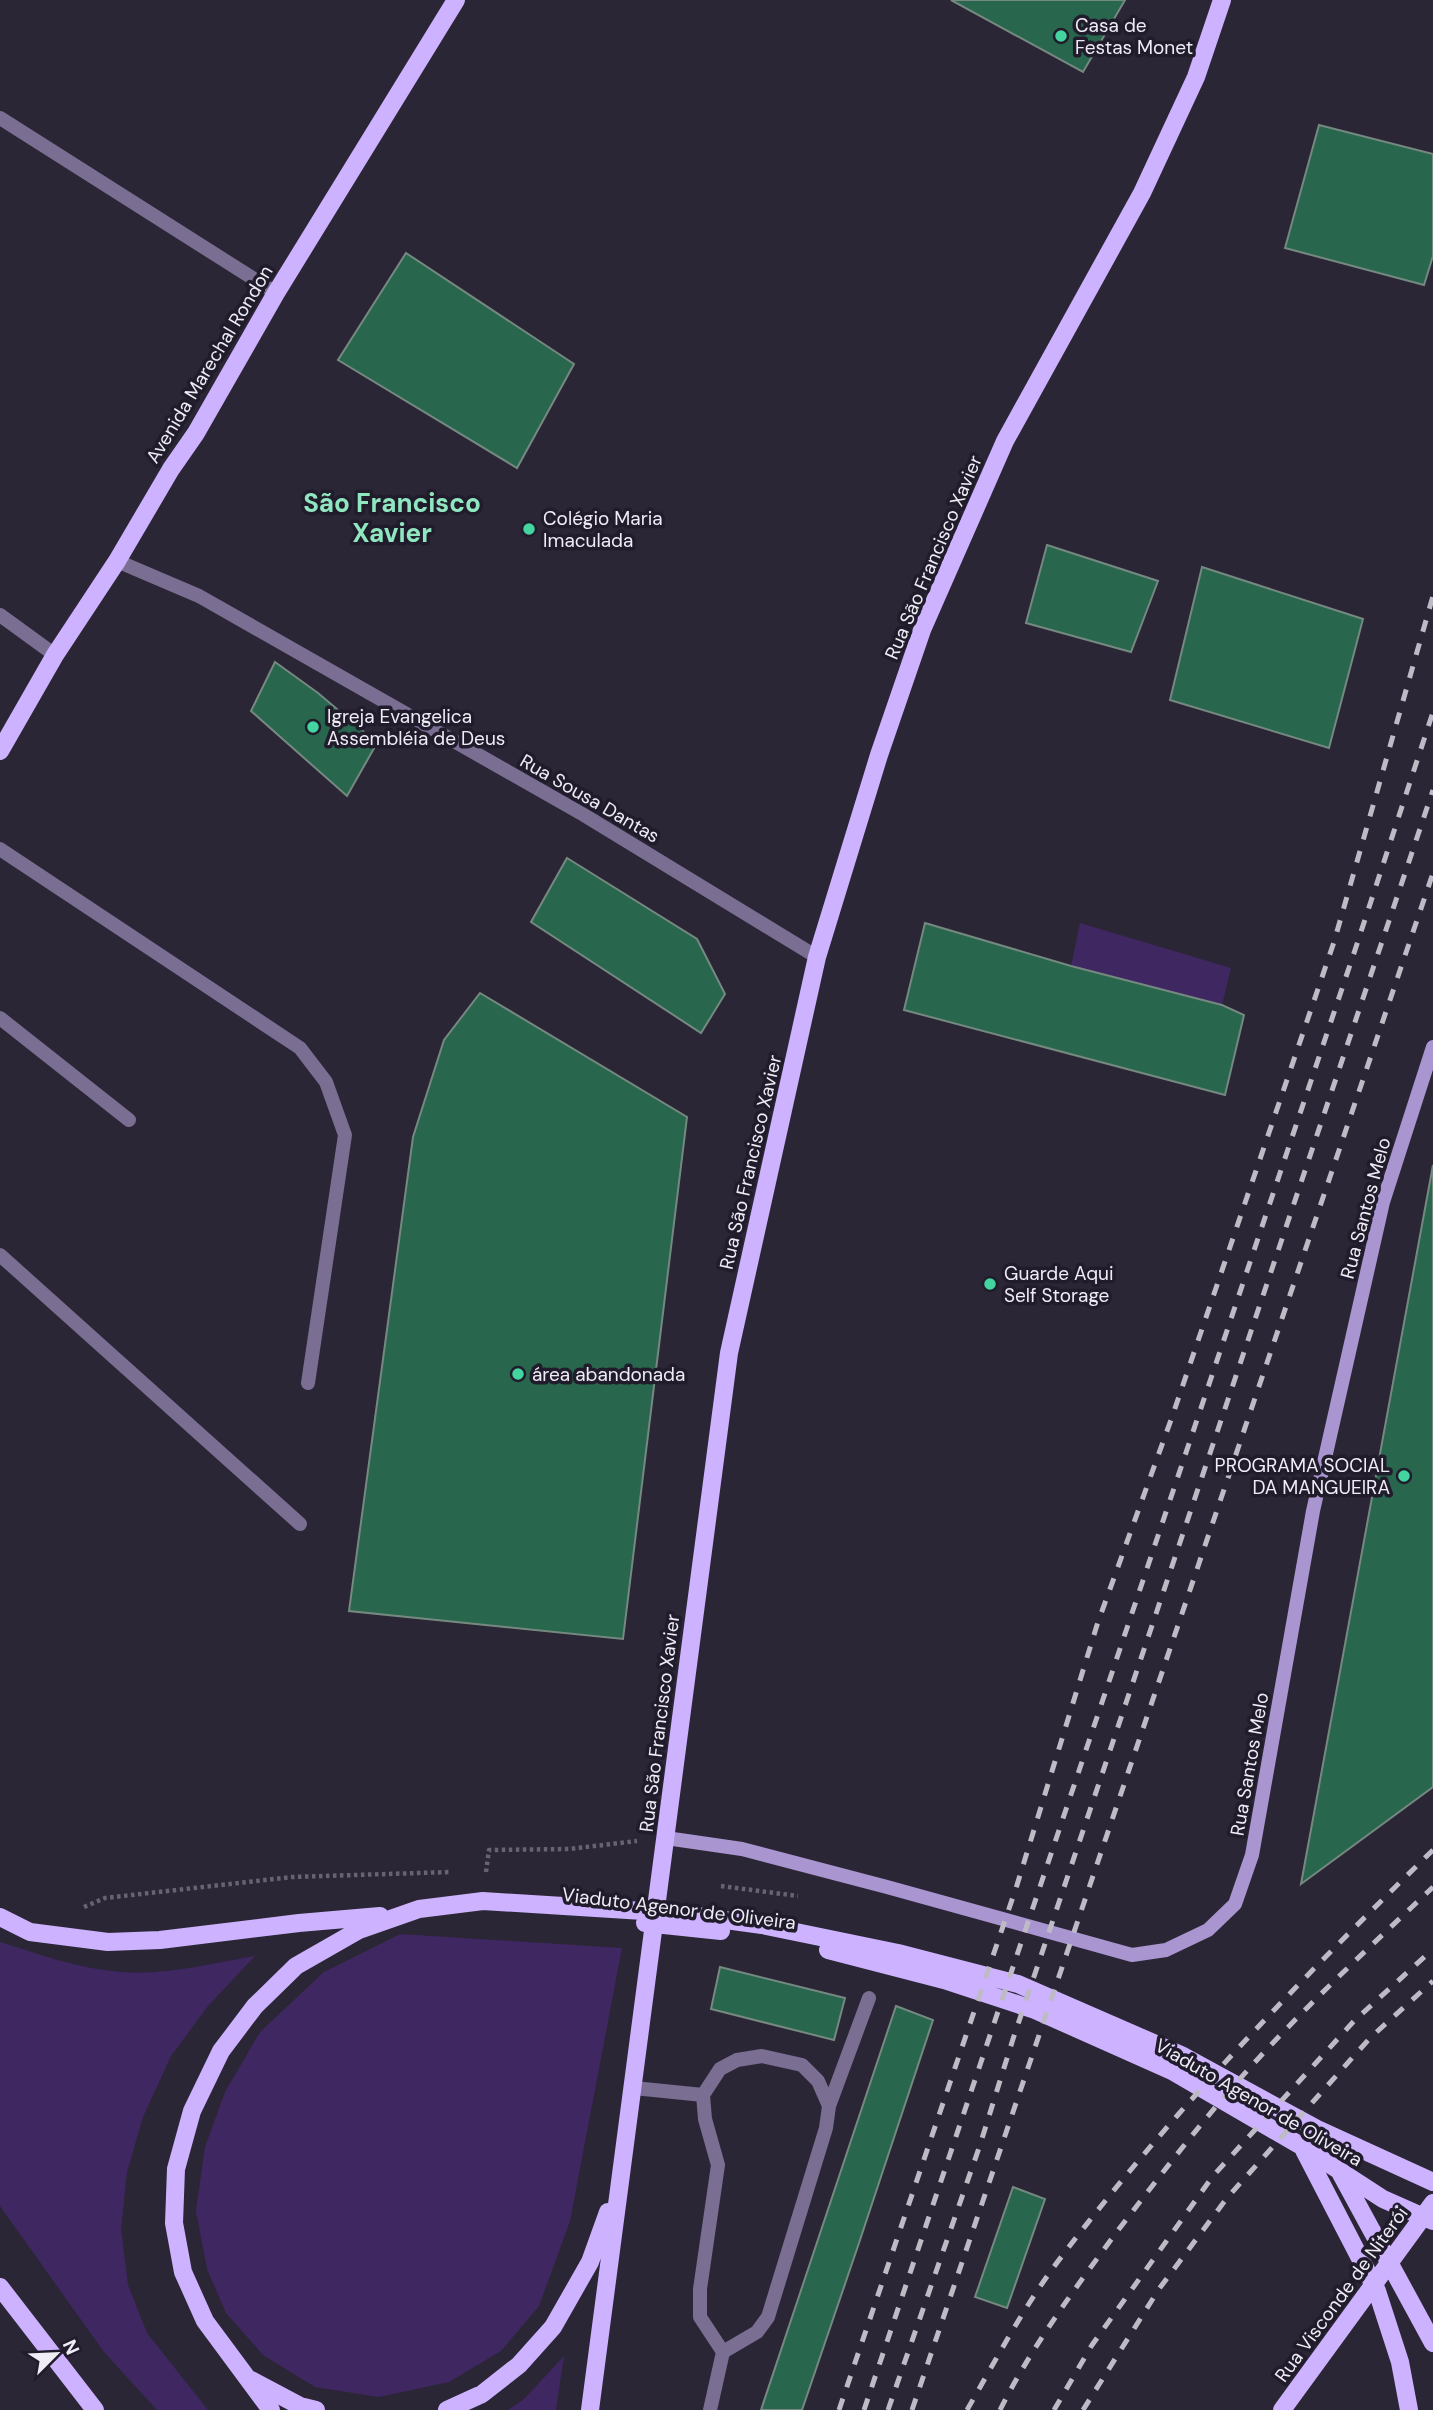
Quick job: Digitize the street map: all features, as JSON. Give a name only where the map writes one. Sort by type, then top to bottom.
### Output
[{"type":"main road","name":"Avenida Marechal Rondon","points":[[0,751],[55,655],[196,433],[276,293],[456,0]]},
{"type":"main road","name":"Rua São Francisco Xavier","points":[[590,2410],[729,1353],[817,957],[879,755],[922,630],[1005,441],[1142,193],[1196,77],[1222,0]]},
{"type":"main road","name":"Rua Santos Melo","points":[[666,1838],[742,1849],[1132,1955],[1166,1950],[1208,1930],[1235,1904],[1252,1855],[1313,1511],[1383,1202],[1433,1047]]},
{"type":"main road","name":"Viaduto Agenor de Oliveira","points":[[271,2410],[205,2321],[183,2272],[174,2223],[176,2169],[192,2111],[221,2051],[255,2006],[296,1966],[359,1930],[419,1909],[483,1901],[674,1913],[762,1925],[898,1953],[1018,1984],[1181,2055],[1317,2129],[1433,2182]]},
{"type":"main road","name":"Viaduto Agenor de Oliveira","points":[[0,1917],[30,1932],[108,1942],[160,1940],[299,1923],[465,1909],[591,1917],[776,1937],[944,1980],[1035,2010],[1172,2071],[1303,2147],[1383,2199],[1433,2221]]},
{"type":"main road","points":[[1317,2129],[1433,2343]]},
{"type":"main road","points":[[1303,2147],[1377,2291],[1400,2362],[1409,2410]]},
{"type":"main road","points":[[447,2410],[482,2394],[519,2365],[553,2327],[590,2262],[620,2179]]},
{"type":"main road","name":"Rua Visconde de Niterói","points":[[1282,2410],[1433,2203]]},
{"type":"main road","points":[[0,2287],[95,2410]]},
{"type":"main road","points":[[245,2377],[300,2406],[316,2410]]},
{"type":"street","points":[[0,118],[276,293]]},
{"type":"street","name":"Rua Sousa Dantas","points":[[117,561],[219,607],[584,816],[817,957]]},
{"type":"street","points":[[0,615],[55,655]]},
{"type":"street","points":[[0,849],[300,1048],[326,1082],[345,1135],[308,1382]]},
{"type":"street","points":[[0,1018],[129,1120]]},
{"type":"street","points":[[0,1255],[300,1524]]},
{"type":"street","points":[[723,2352],[757,2332],[768,2318],[826,2128],[829,2106],[869,1998]]},
{"type":"street","points":[[710,2410],[723,2352],[700,2317],[700,2289],[718,2165],[705,2119],[703,2095],[720,2069],[737,2060],[762,2056],[802,2065],[818,2081],[829,2106]]},
{"type":"street","points":[[634,2088],[703,2095]]},
{"type":"path","points":[[489,1850],[569,1849],[666,1838]]},
{"type":"path","points":[[472,1871],[486,1871]]},
{"type":"path","points":[[80,1909],[105,1898],[292,1877],[458,1872]]},
{"type":"shaded area","points":[[1080,923],[1231,968],[1222,1005],[1071,966]]},
{"type":"shaded area","points":[[400,1934],[622,1948],[570,2221],[539,2306],[501,2351],[449,2382],[379,2397],[315,2387],[263,2355],[226,2313],[207,2269],[196,2211],[205,2147],[225,2092],[260,2032],[324,1972]]},
{"type":"shaded area","points":[[0,1942],[75,1964],[138,1973],[171,1971],[255,1956],[208,2006],[171,2056],[143,2117],[127,2172],[121,2229],[128,2285],[147,2333],[208,2410],[157,2410],[104,2352],[0,2206]]},
{"type":"shaded area","points":[[564,2356],[556,2410],[508,2410],[524,2399]]},
{"type":"building","name":"Casa de Festas Monet","points":[[951,0],[1125,0],[1083,72]]},
{"type":"building","points":[[1319,125],[1433,154],[1433,256],[1424,285],[1285,248]]},
{"type":"building","points":[[406,253],[574,364],[517,468],[338,360]]},
{"type":"building","points":[[1047,545],[1158,581],[1131,652],[1026,623]]},
{"type":"building","points":[[1202,567],[1363,619],[1329,748],[1170,700]]},
{"type":"building","name":"Igreja Evangelica Assembléia de Deus","points":[[275,662],[318,693],[377,743],[347,796],[251,711]]},
{"type":"building","points":[[567,858],[697,939],[725,994],[701,1033],[531,922]]},
{"type":"building","points":[[925,923],[1071,966],[1222,1005],[1244,1015],[1225,1095],[904,1010]]},
{"type":"building","name":"área abandonada","points":[[480,993],[687,1117],[623,1639],[349,1611],[413,1137],[444,1040]]},
{"type":"building","name":"PROGRAMA SOCIAL DA MANGUEIRA","points":[[1433,1165],[1433,1787],[1301,1884]]},
{"type":"building","points":[[720,1967],[845,1998],[834,2040],[711,2009]]},
{"type":"building","points":[[896,2006],[933,2020],[859,2243],[802,2410],[761,2410]]},
{"type":"building","points":[[1013,2187],[1045,2199],[1007,2308],[975,2297]]},
{"type":"railway","points":[[839,2410],[1017,1885],[1097,1625],[1172,1417],[1334,942],[1433,596]]},
{"type":"railway","points":[[864,2410],[1433,712]]},
{"type":"railway","points":[[888,2410],[980,2145],[1013,2039],[1433,790]]},
{"type":"railway","points":[[912,2410],[1433,873]]},
{"type":"railway","points":[[967,2410],[1049,2274],[1148,2149],[1287,1996],[1433,1850]]},
{"type":"railway","points":[[1000,2410],[1040,2340],[1071,2295],[1203,2122],[1299,2016],[1433,1887]]},
{"type":"railway","points":[[1054,2410],[1092,2345],[1213,2176],[1354,2021],[1433,1949]]},
{"type":"railway","points":[[1083,2410],[1159,2289],[1227,2198],[1370,2038],[1433,1981]]},
{"type":"place","name":"Casa de Festas Monet","points":[[1061,36]]},
{"type":"place","name":"Colégio Maria Imaculada","points":[[529,529]]},
{"type":"place","name":"Igreja Evangelica Assembléia de Deus","points":[[313,727]]},
{"type":"place","name":"Guarde Aqui Self Storage","points":[[990,1284]]},
{"type":"place","name":"área abandonada","points":[[518,1374]]},
{"type":"place","name":"PROGRAMA SOCIAL DA MANGUEIRA","points":[[1404,1476]]},
{"type":"district","name":"São Francisco Xavier","points":[[392,518]]}]
